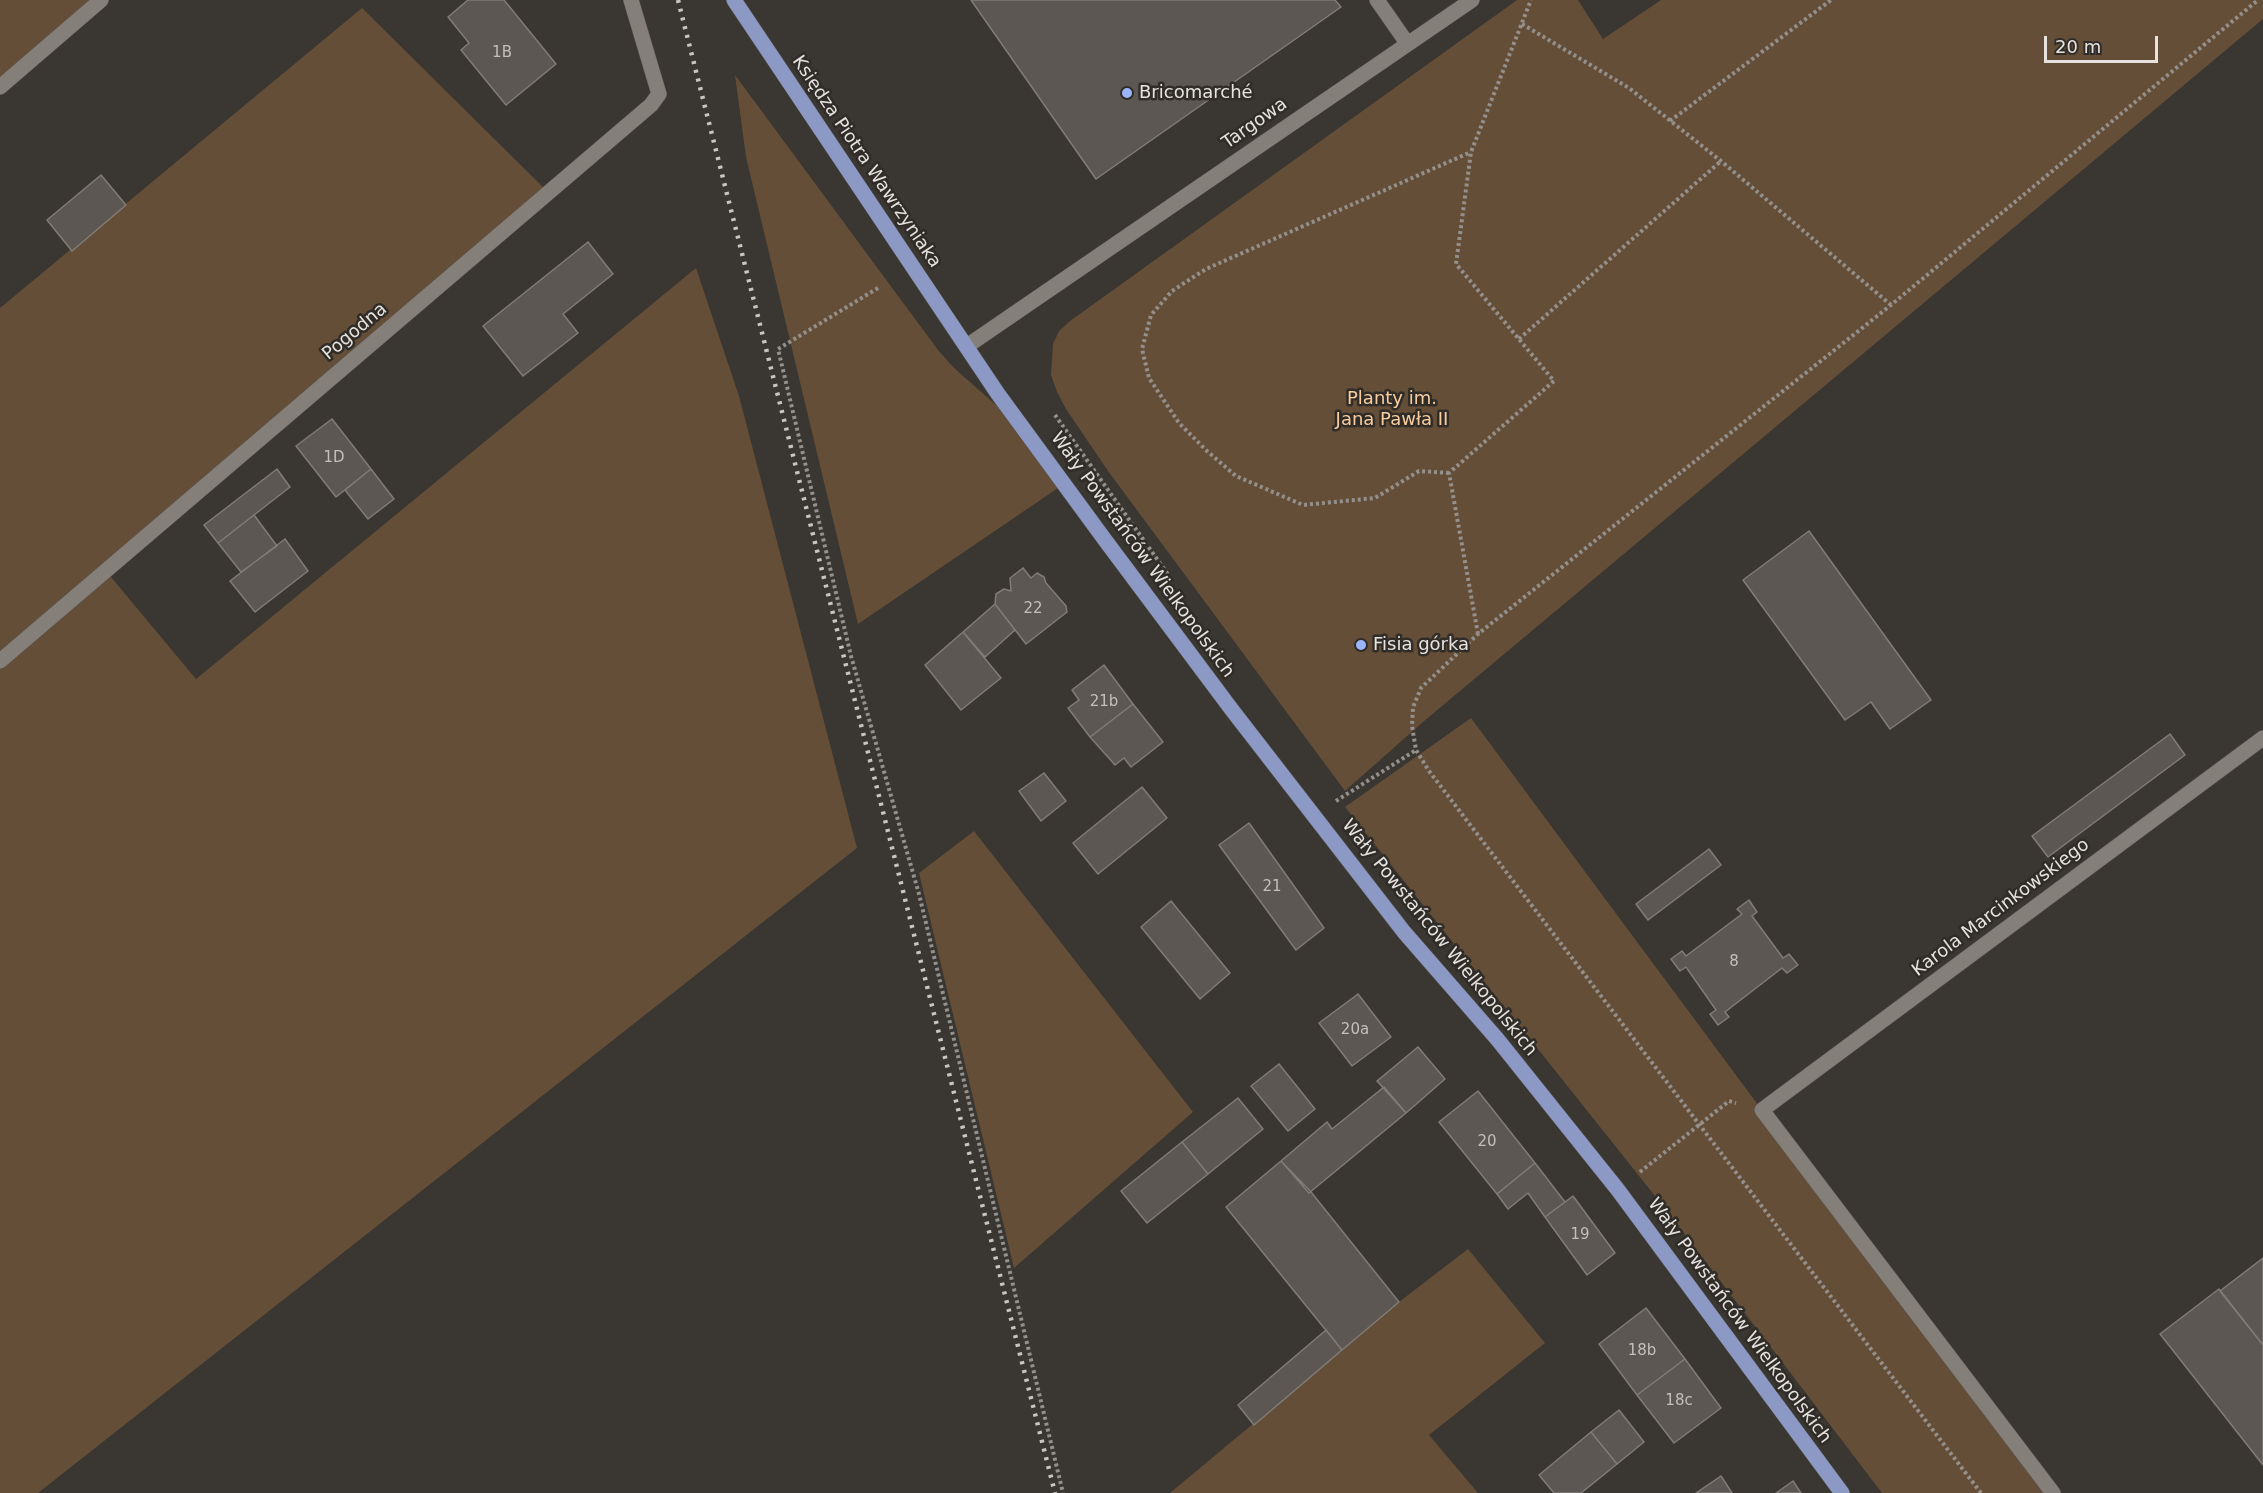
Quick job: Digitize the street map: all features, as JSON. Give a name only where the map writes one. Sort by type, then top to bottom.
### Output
[{"type":"main road","name":"Księdza Piotra Wawrzyniaka","points":[[734,0],[967,346]]},
{"type":"main road","name":"Wały Powstańców Wielkopolskich","points":[[967,346],[998,394],[1239,719],[1404,932],[1498,1040],[1618,1190],[1842,1493]]},
{"type":"street","points":[[0,87],[101,0]]},
{"type":"street","name":"Pogodna","points":[[0,661],[651,105],[659,94],[631,0]]},
{"type":"street","points":[[1377,0],[1407,43]]},
{"type":"street","name":"Targowa","points":[[967,346],[1472,0]]},
{"type":"street","name":"Karola Marcinkowskiego","points":[[2053,1493],[1762,1110],[2263,738]]},
{"type":"path","points":[[1471,153],[1206,269],[1172,291],[1151,315],[1142,349],[1149,378],[1179,423],[1236,476],[1303,506],[1375,498],[1419,471],[1449,473],[1554,381],[1456,264],[1471,153],[1531,0]]},
{"type":"path","points":[[1670,121],[1831,0]]},
{"type":"path","points":[[1981,1493],[1429,771],[1416,750],[1412,726],[1413,707],[1421,688],[1478,634],[1891,305],[2259,0]]},
{"type":"path","points":[[1522,24],[1629,88],[1721,161],[1891,305]]},
{"type":"path","points":[[1519,339],[1721,161]]},
{"type":"path","points":[[878,288],[778,350],[851,656],[920,894],[1063,1493]]},
{"type":"path","points":[[1449,473],[1478,634]]},
{"type":"path","points":[[1333,802],[1416,750]]},
{"type":"path","points":[[1618,1190],[1729,1101]]},
{"type":"green space","points":[[0,0],[100,0],[0,85]]},
{"type":"green space","name":"Planty im. Jana Pawła II","points":[[1517,0],[1578,0],[1603,39],[1661,0],[2263,0],[2263,19],[1423,722],[1345,791],[1108,471],[1066,409],[1051,375],[1053,344],[1059,331],[1070,321]]},
{"type":"green space","points":[[362,8],[549,193],[106,571],[196,679],[696,268],[739,396],[857,848],[38,1493],[0,1493],[0,308]]},
{"type":"green space","points":[[735,75],[938,350],[954,368],[1029,434],[1064,484],[858,624],[746,157]]},
{"type":"green space","points":[[1471,718],[2046,1493],[1882,1493],[1667,1211],[1345,807]]},
{"type":"green space","points":[[974,831],[1193,1112],[1014,1268],[919,873]]},
{"type":"green space","points":[[1468,1249],[1545,1343],[1429,1435],[1478,1493],[1170,1493],[1399,1302]]},
{"type":"building","points":[[468,0],[504,0],[556,64],[506,105],[461,50],[469,43],[448,17]]},
{"type":"building","name":"Bricomarché","points":[[971,0],[1335,0],[1341,7],[1096,179]]},
{"type":"building","points":[[101,175],[126,205],[72,251],[47,220]]},
{"type":"building","points":[[588,242],[613,274],[563,314],[578,333],[523,376],[483,326]]},
{"type":"building","points":[[332,419],[371,469],[336,497],[296,446]]},
{"type":"building","points":[[277,469],[290,487],[218,543],[204,525]]},
{"type":"building","points":[[371,469],[394,499],[368,519],[345,490]]},
{"type":"building","points":[[254,515],[277,546],[241,572],[218,543]]},
{"type":"building","points":[[1809,531],[1931,700],[1890,729],[1871,702],[1845,720],[1743,580]]},
{"type":"building","points":[[285,539],[308,571],[255,612],[230,581]]},
{"type":"building","points":[[1023,568],[1031,578],[1037,573],[1044,577],[1046,583],[1066,606],[1067,612],[1026,644],[995,604],[996,594],[1004,589],[1011,591],[1010,578]]},
{"type":"building","points":[[995,604],[1015,630],[985,657],[963,632]]},
{"type":"building","points":[[963,632],[1001,678],[961,710],[925,665]]},
{"type":"building","points":[[1104,665],[1133,704],[1090,737],[1068,708],[1079,700],[1072,690]]},
{"type":"building","points":[[1133,704],[1163,742],[1131,767],[1124,758],[1115,765],[1090,737]]},
{"type":"building","points":[[2170,734],[2185,755],[2048,857],[2032,836]]},
{"type":"building","points":[[1044,773],[1066,801],[1041,821],[1019,791]]},
{"type":"building","points":[[1142,787],[1167,818],[1098,874],[1073,843]]},
{"type":"building","points":[[1249,823],[1324,928],[1296,950],[1219,845]]},
{"type":"building","points":[[1709,849],[1721,865],[1648,920],[1636,904]]},
{"type":"building","points":[[1749,900],[1757,912],[1752,916],[1783,958],[1789,954],[1798,965],[1787,973],[1782,968],[1725,1012],[1729,1017],[1718,1025],[1710,1014],[1716,1010],[1686,967],[1680,971],[1671,959],[1682,951],[1686,956],[1742,914],[1737,909]]},
{"type":"building","points":[[1171,901],[1230,973],[1200,999],[1141,927]]},
{"type":"building","points":[[1358,994],[1391,1037],[1352,1066],[1319,1023]]},
{"type":"building","points":[[1418,1047],[1445,1079],[1406,1113],[1377,1081]]},
{"type":"building","points":[[1279,1064],[1315,1109],[1288,1131],[1251,1086]]},
{"type":"building","points":[[1384,1087],[1406,1113],[1309,1193],[1281,1161],[1327,1122],[1332,1129]]},
{"type":"building","points":[[1478,1091],[1535,1163],[1497,1194],[1439,1122]]},
{"type":"building","points":[[1238,1098],[1263,1129],[1208,1174],[1182,1142]]},
{"type":"building","points":[[1182,1142],[1208,1174],[1147,1223],[1121,1191]]},
{"type":"building","points":[[1281,1161],[1311,1192],[1399,1302],[1342,1350],[1226,1207]]},
{"type":"building","points":[[1535,1163],[1565,1202],[1545,1217],[1528,1193],[1508,1209],[1497,1194]]},
{"type":"building","points":[[1573,1196],[1615,1253],[1587,1275],[1545,1217]]},
{"type":"building","points":[[2263,1258],[2263,1345],[2220,1291]]},
{"type":"building","points":[[2219,1289],[2263,1345],[2263,1465],[2160,1334]]},
{"type":"building","points":[[1646,1308],[1685,1359],[1637,1395],[1599,1344]]},
{"type":"building","points":[[1326,1330],[1342,1350],[1254,1425],[1238,1405]]},
{"type":"building","points":[[1685,1359],[1721,1408],[1674,1443],[1637,1395]]},
{"type":"building","points":[[1619,1410],[1644,1442],[1617,1464],[1591,1432]]},
{"type":"building","points":[[1591,1432],[1617,1464],[1581,1493],[1554,1493],[1539,1475]]},
{"type":"building","points":[[1721,1476],[1732,1493],[1696,1493]]},
{"type":"building","points":[[1793,1481],[1801,1493],[1776,1493]]},
{"type":"railway","points":[[678,0],[1055,1493]]},
{"type":"place","name":"Bricomarché","points":[[1127,93]]},
{"type":"place","name":"Fisia górka","points":[[1361,645]]}]
